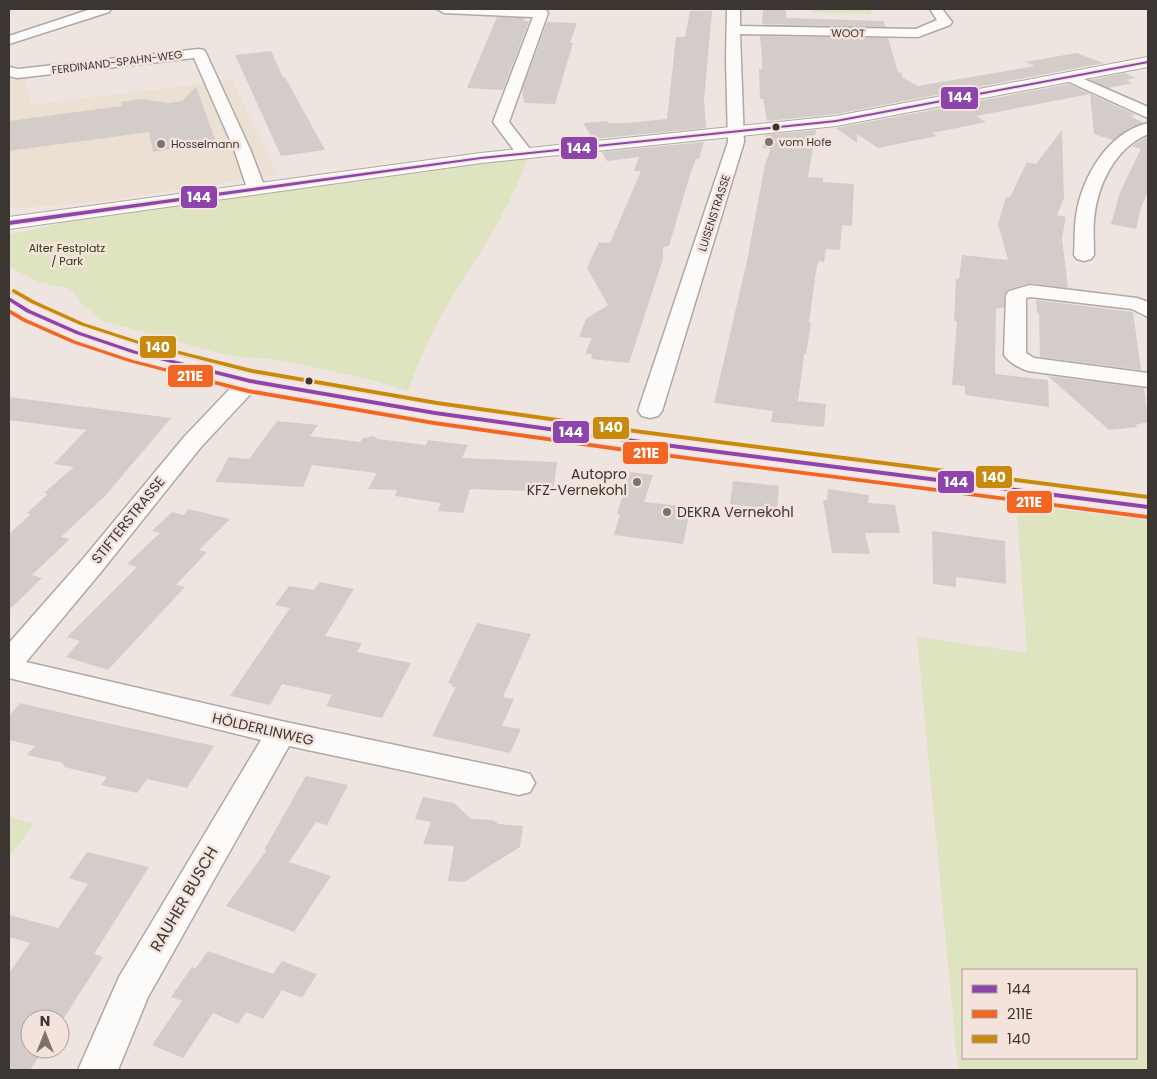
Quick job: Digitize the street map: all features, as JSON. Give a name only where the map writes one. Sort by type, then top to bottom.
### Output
[{"type":"main road","points":[[9,299],[28,311],[97,340],[134,352],[250,381],[509,423],[1148,507]]},
{"type":"main road","points":[[1096,500],[1148,521]]},
{"type":"street","points":[[9,40],[104,9]]},
{"type":"street","points":[[444,9],[541,13],[501,122],[525,152]]},
{"type":"street","name":"LUISENSTRASSE","points":[[650,411],[725,178],[738,131],[733,59],[734,9]]},
{"type":"street","name":"WOOT","points":[[733,30],[918,33],[945,22],[936,9]]},
{"type":"street","name":"FERDINAND-SPAHN-WEG","points":[[9,71],[17,74],[199,53],[256,188]]},
{"type":"street","points":[[9,223],[525,152],[836,121],[1148,62]]},
{"type":"street","points":[[1070,77],[1148,113]]},
{"type":"street","points":[[1084,255],[1086,210],[1098,175],[1116,147],[1129,137],[1148,128]]},
{"type":"street","points":[[1148,311],[1137,304],[1030,291],[1016,295],[1015,355],[1028,364],[1148,380]]},
{"type":"street","name":"STIFTERSTRASSE","points":[[9,662],[99,556],[184,451],[225,405],[250,381]]},
{"type":"street","name":"HÖLDERLINWEG","points":[[9,668],[281,733],[519,783]]},
{"type":"street","name":"RAUHER BUSCH","points":[[98,1070],[132,989],[281,733]]},
{"type":"shaded area","points":[[26,78],[30,105],[232,80],[278,175],[96,202],[21,208],[9,207],[9,80]]},
{"type":"green space","points":[[812,9],[869,9],[872,14],[812,12]]},
{"type":"green space","name":"Alter Festplatz / Park","points":[[528,157],[508,204],[431,335],[408,391],[372,380],[281,360],[231,356],[104,321],[84,306],[70,289],[39,282],[9,267],[9,235],[66,222]]},
{"type":"green space","points":[[1016,502],[1148,519],[1148,1070],[958,1070],[917,637],[1027,653]]},
{"type":"green space","points":[[9,817],[34,824],[9,857]]},
{"type":"building","points":[[763,9],[786,9],[786,18],[884,21],[885,27],[762,24]]},
{"type":"building","points":[[690,11],[712,11],[704,100],[706,128],[593,139],[583,123],[608,121],[609,123],[627,123],[667,119],[676,37],[685,37]]},
{"type":"building","points":[[497,17],[525,18],[524,21],[529,21],[503,90],[467,88]]},
{"type":"building","points":[[547,22],[577,23],[570,43],[573,43],[555,104],[524,103],[522,90]]},
{"type":"building","points":[[760,36],[888,38],[898,72],[901,73],[903,78],[918,86],[1035,66],[1026,62],[1076,53],[1104,63],[836,114],[767,121],[763,99],[760,99],[759,69],[762,69],[762,58]]},
{"type":"building","points":[[271,51],[283,77],[285,77],[325,150],[281,156],[235,55]]},
{"type":"building","points":[[1125,73],[1136,78],[1126,80],[1132,83],[1108,88],[1090,80]]},
{"type":"building","points":[[1069,84],[1136,115],[1130,116],[1144,123],[1132,127],[1113,140],[1094,134],[1090,94],[976,116],[986,122],[932,133],[937,136],[878,148],[857,134],[857,143],[836,128]]},
{"type":"building","points":[[196,87],[216,142],[153,152],[149,132],[9,151],[9,121],[122,106],[121,102],[142,99],[169,103],[182,101]]},
{"type":"building","points":[[816,130],[808,177],[823,178],[823,182],[854,184],[852,226],[842,225],[840,250],[826,249],[824,262],[819,261],[817,265],[809,322],[811,323],[806,354],[804,354],[798,401],[826,404],[824,427],[771,422],[773,411],[714,403],[747,261],[765,164],[771,149],[762,148],[766,135]]},
{"type":"building","points":[[1062,130],[1064,198],[1057,215],[1066,217],[1062,238],[1068,288],[1030,283],[1008,289],[1004,295],[1004,307],[996,309],[995,374],[1048,380],[1049,407],[965,395],[965,386],[952,385],[957,321],[954,321],[956,279],[959,279],[962,255],[1008,260],[998,224],[1006,197],[1010,197],[1027,162],[1036,164]]},
{"type":"building","points":[[1148,136],[1148,192],[1141,207],[1136,229],[1111,224],[1120,192],[1141,149],[1132,146]]},
{"type":"building","points":[[704,142],[699,159],[696,159],[690,175],[669,246],[663,247],[663,259],[629,363],[591,359],[592,354],[585,354],[592,338],[579,337],[586,319],[608,305],[587,268],[599,242],[610,243],[641,171],[634,171],[639,157],[607,161],[602,152]]},
{"type":"building","points":[[1036,300],[1133,312],[1141,370],[1040,357],[1039,313],[1037,313]]},
{"type":"building","points":[[1048,376],[1144,388],[1148,422],[1135,425],[1137,427],[1109,430]]},
{"type":"building","points":[[9,397],[171,418],[105,496],[61,537],[70,539],[32,575],[42,578],[9,610],[9,534],[31,514],[27,513],[48,494],[44,493],[74,467],[54,464],[86,430],[9,420]]},
{"type":"building","points":[[277,421],[318,425],[310,436],[360,442],[363,438],[374,436],[377,439],[426,445],[428,440],[468,445],[462,458],[557,462],[553,492],[470,489],[463,513],[438,511],[441,503],[395,496],[397,490],[368,489],[377,473],[312,465],[303,487],[215,482],[229,457],[249,459]]},
{"type":"building","points":[[630,472],[653,475],[644,502],[691,507],[683,544],[614,535],[620,514],[617,514]]},
{"type":"building","points":[[733,481],[779,486],[777,510],[730,504]]},
{"type":"building","points":[[828,489],[869,495],[868,503],[895,505],[900,533],[865,533],[870,554],[832,553],[823,500],[827,500]]},
{"type":"building","points":[[189,509],[230,519],[199,550],[207,552],[176,585],[185,587],[108,670],[66,657],[80,641],[67,637],[137,567],[127,564],[160,533],[152,531],[172,512],[184,515]]},
{"type":"building","points":[[932,531],[1005,541],[1006,584],[956,577],[956,587],[933,584]]},
{"type":"building","points":[[320,582],[354,589],[325,636],[362,643],[357,652],[411,663],[382,718],[326,706],[332,695],[282,684],[270,705],[230,696],[290,608],[275,605],[289,586],[314,590]]},
{"type":"building","points":[[477,623],[531,634],[503,697],[514,699],[502,726],[521,729],[510,753],[432,736],[456,687],[448,683]]},
{"type":"building","points":[[20,703],[214,746],[187,788],[147,779],[137,793],[101,785],[107,777],[64,767],[63,763],[27,755],[35,746],[9,740],[9,716]]},
{"type":"building","points":[[306,776],[348,785],[327,825],[316,822],[289,862],[331,876],[294,932],[226,906],[266,851],[264,850]]},
{"type":"building","points":[[423,797],[454,803],[471,819],[493,820],[498,824],[523,826],[520,847],[464,882],[448,881],[454,846],[423,844],[431,822],[415,819]]},
{"type":"building","points":[[87,852],[149,867],[94,954],[103,957],[70,1009],[20,1009],[20,1059],[37,1059],[30,1070],[9,1070],[9,973],[30,943],[9,937],[9,915],[58,928],[88,884],[69,878]]},
{"type":"building","points":[[208,951],[273,974],[282,961],[317,974],[302,998],[282,990],[263,1019],[246,1012],[238,1024],[213,1013],[183,1058],[152,1045],[182,1001],[171,997],[192,967],[195,969]]},
{"type":"transit line","name":"144","points":[[9,223],[481,158],[836,121],[1148,62]]},
{"type":"transit line","name":"140","points":[[14,291],[33,302],[82,324],[137,342],[252,371],[437,403],[642,432],[1148,497]]},
{"type":"transit line","name":"144","points":[[9,299],[28,311],[78,333],[134,352],[250,381],[435,413],[641,442],[1148,507]]},
{"type":"transit line","name":"211E","points":[[9,311],[24,320],[74,342],[131,361],[248,391],[434,423],[640,452],[1147,517]]},
{"type":"place","name":"vom Hofe","points":[[769,142]]},
{"type":"place","name":"Hosselmann","points":[[161,144]]},
{"type":"place","name":"Autopro KFZ-Vernekohl","points":[[637,482]]},
{"type":"place","name":"DEKRA Vernekohl","points":[[667,512]]}]
